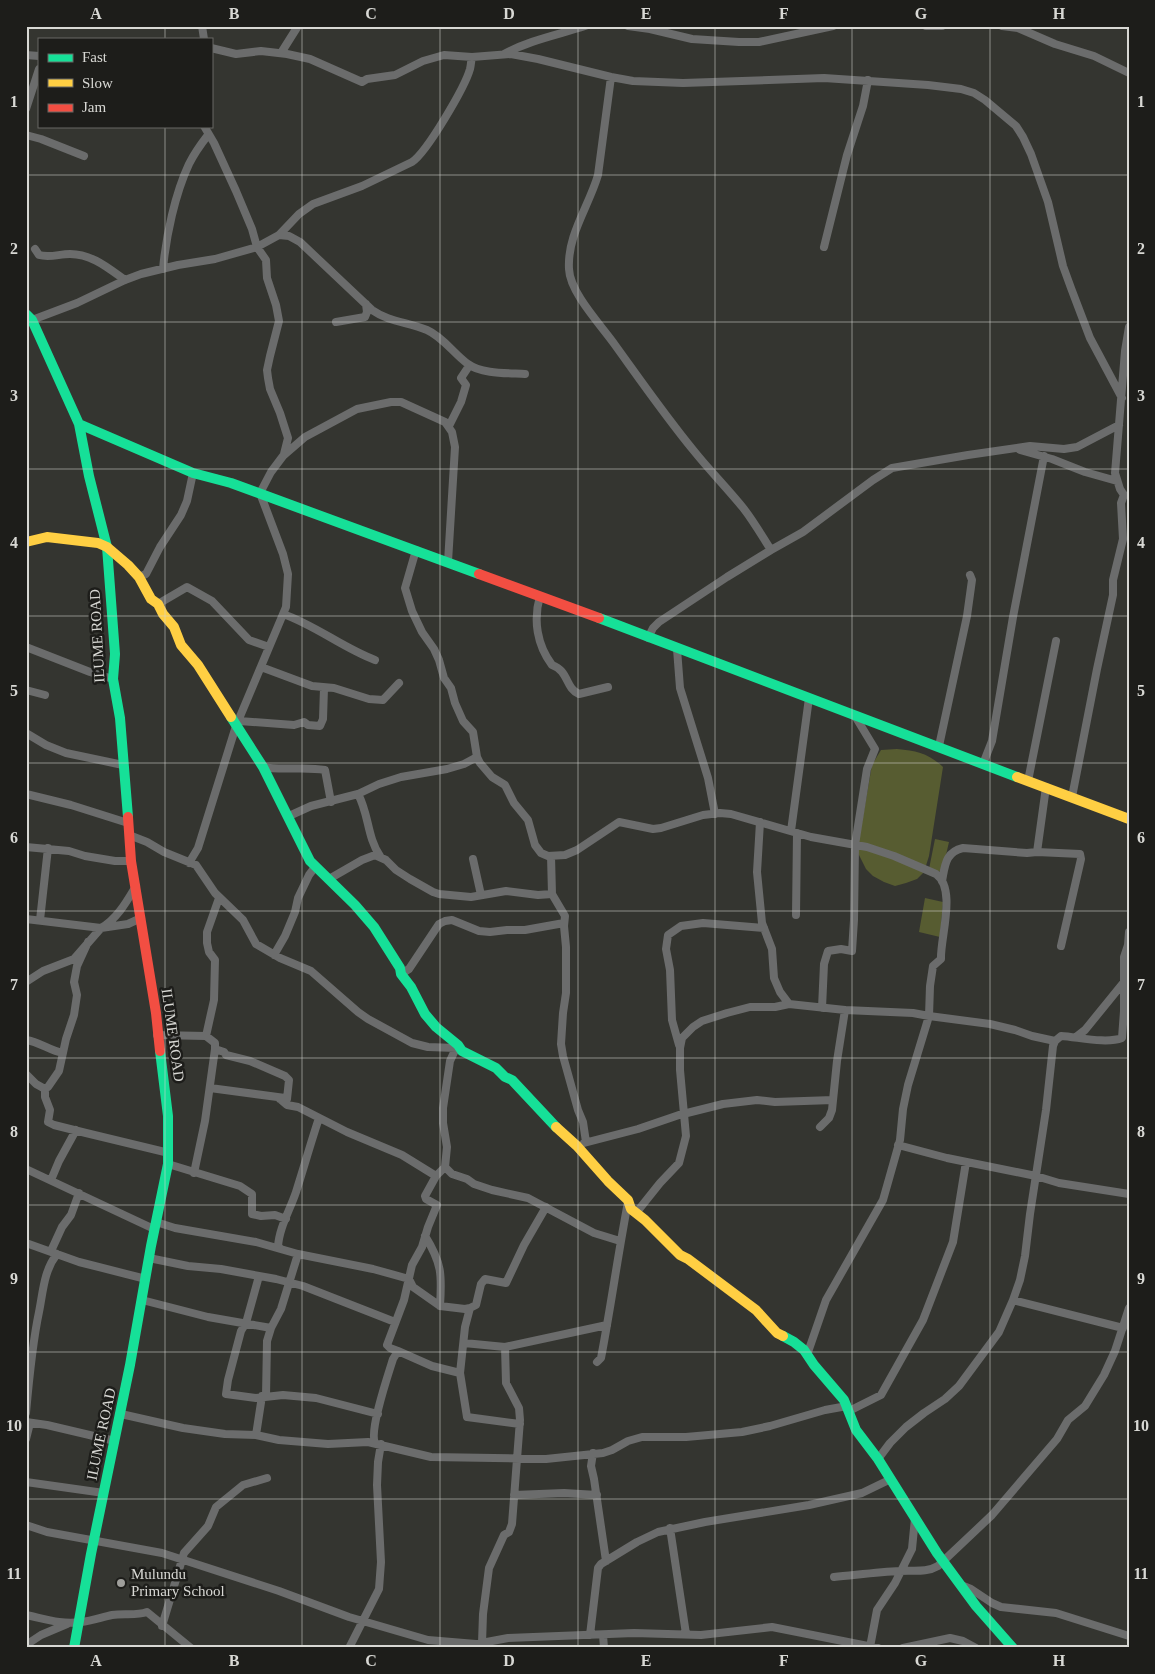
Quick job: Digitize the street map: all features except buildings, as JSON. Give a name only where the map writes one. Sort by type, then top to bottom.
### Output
[{"type":"street","points":[[282,53],[298,26]]},
{"type":"street","points":[[503,55],[532,41],[585,26]]},
{"type":"street","points":[[628,26],[692,39],[759,42],[833,26]]},
{"type":"street","points":[[926,26],[942,26]]},
{"type":"street","points":[[1002,26],[1018,28],[1055,44],[1094,56],[1129,73]]},
{"type":"street","points":[[212,48],[236,54],[261,51],[310,59],[362,82],[367,78],[394,75],[434,57],[503,55],[523,56],[633,81],[683,83],[824,78],[914,83],[961,89],[974,93],[1016,126],[1032,154],[1048,202],[1063,266],[1071,288],[1090,338],[1122,398]]},
{"type":"street","points":[[29,317],[77,303],[141,274],[215,259],[257,247],[279,236],[299,214],[313,204],[370,182],[417,159],[435,134],[464,84],[471,67],[472,57]]},
{"type":"street","points":[[26,109],[38,72]]},
{"type":"street","points":[[612,77],[598,176],[571,244],[570,279],[590,312],[695,452],[744,510],[771,550]]},
{"type":"street","points":[[824,247],[847,155],[863,106],[868,80]]},
{"type":"street","points":[[205,128],[214,143],[236,191],[252,229],[257,247],[266,260],[267,278],[279,320],[267,370],[270,389],[288,438],[283,456]]},
{"type":"street","points":[[26,135],[84,156]]},
{"type":"street","points":[[163,269],[165,248],[182,182],[189,163],[208,135]]},
{"type":"street","points":[[279,236],[289,236],[300,242],[366,304],[385,318],[428,330],[443,341],[469,366],[490,372],[525,374]]},
{"type":"street","points":[[35,249],[39,255],[46,257],[72,254],[97,260],[125,280]]},
{"type":"street","points":[[336,322],[365,317],[367,312],[366,304]]},
{"type":"street","name":"ILUME ROAD","points":[[29,317],[79,424],[89,476],[107,547],[115,654],[113,679],[120,718],[128,835],[156,1013],[167,1100],[169,1152],[121,1414],[74,1623],[74,1648]]},
{"type":"street","points":[[1072,797],[1096,669],[1113,595],[1113,580],[1123,539],[1121,503],[1127,497],[1120,489],[1116,473],[1125,351],[1129,327]]},
{"type":"street","points":[[449,426],[461,402],[466,385],[461,378],[469,366]]},
{"type":"street","points":[[189,862],[198,848],[238,723],[286,606],[288,574],[283,554],[260,493],[271,472],[283,456],[306,437],[357,409],[391,402],[401,402],[445,422],[449,426],[455,447],[448,562]]},
{"type":"street","points":[[79,424],[193,472],[260,493],[416,550],[1129,818]]},
{"type":"street","points":[[648,638],[653,628],[660,622],[771,550],[803,532],[892,468],[968,455],[1040,446],[1070,449],[1119,425]]},
{"type":"street","points":[[1012,449],[1044,456],[1085,472],[1118,481]]},
{"type":"street","points":[[983,764],[992,741],[1013,617],[1044,456]]},
{"type":"street","points":[[139,577],[146,574],[160,547],[181,515],[187,501],[193,472]]},
{"type":"street","points":[[26,542],[47,537],[98,543],[107,547],[139,577],[151,599],[158,604],[163,614],[174,627],[181,645],[198,665],[238,723],[289,816],[304,851],[315,867],[330,879],[374,927],[400,968],[401,974],[425,1014],[462,1051],[496,1068],[505,1077],[512,1080],[556,1127],[582,1144],[608,1181],[628,1200],[631,1209],[645,1220],[680,1255],[750,1306],[777,1333],[799,1346],[838,1392],[848,1409],[856,1430],[878,1459],[960,1585],[1013,1648]]},
{"type":"street","points":[[416,550],[405,588],[408,599],[422,632],[437,655],[444,678],[451,688],[463,721],[473,732],[480,763],[492,777],[504,786],[514,803],[528,820],[535,845],[540,853],[551,856],[572,853],[619,822],[644,828],[661,828],[703,815],[731,814],[794,832],[867,847],[936,874],[946,887],[943,938],[940,948],[941,959],[933,966],[929,1016],[905,1097],[902,1133],[882,1200],[826,1300],[807,1355]]},
{"type":"street","points":[[939,746],[967,616],[972,580],[970,575]]},
{"type":"street","points":[[158,604],[187,587],[212,601],[249,640],[269,647]]},
{"type":"street","points":[[540,596],[536,614],[536,626],[540,640],[552,665],[560,668],[575,692],[579,694],[608,687]]},
{"type":"street","points":[[283,614],[375,660]]},
{"type":"street","points":[[1028,781],[1056,641]]},
{"type":"street","points":[[26,647],[113,679]]},
{"type":"street","points":[[677,649],[680,688],[708,778],[715,814]]},
{"type":"street","points":[[261,667],[298,682],[312,686],[334,688],[369,699],[379,700],[386,697],[399,683]]},
{"type":"street","points":[[238,723],[294,726],[304,722],[308,725],[320,726],[324,719],[324,688]]},
{"type":"street","points":[[26,690],[45,695]]},
{"type":"street","points":[[796,915],[794,832],[810,698]]},
{"type":"street","points":[[822,1008],[824,964],[828,952],[841,949],[852,951],[855,845],[868,769],[875,749],[855,716]]},
{"type":"street","points":[[26,733],[66,753],[123,765]]},
{"type":"street","points":[[289,816],[311,806],[358,794],[379,784],[401,777],[447,769],[478,757]]},
{"type":"street","points":[[263,767],[277,770],[314,768],[325,770],[331,802]]},
{"type":"street","points":[[1037,852],[1046,787]]},
{"type":"street","points":[[26,794],[71,805],[128,823]]},
{"type":"street","points":[[358,794],[366,810],[368,828],[374,848],[380,856],[396,870],[433,892],[471,897],[506,891],[538,895],[552,894]]},
{"type":"street","points":[[760,822],[757,872],[764,928],[772,949],[774,978],[780,992],[789,1004]]},
{"type":"street","points":[[128,835],[196,865],[219,898],[243,920],[256,944],[274,955],[311,971],[358,1012],[412,1043],[428,1046],[457,1046]]},
{"type":"street","points":[[26,847],[69,851],[108,860],[131,861]]},
{"type":"street","points":[[40,920],[48,848]]},
{"type":"street","points":[[942,882],[949,855],[955,850],[963,848],[1027,853],[1080,854],[1062,946]]},
{"type":"street","points":[[330,879],[369,856],[380,856]]},
{"type":"street","points":[[551,856],[552,894],[565,916],[566,993],[561,1044],[562,1056],[583,1122],[582,1144]]},
{"type":"street","points":[[473,859],[481,895]]},
{"type":"street","points":[[274,955],[285,936],[295,912],[298,898],[315,867]]},
{"type":"street","points":[[26,982],[44,971],[74,959],[101,928],[109,924],[136,886]]},
{"type":"street","points":[[206,1036],[214,1000],[215,960],[209,952],[207,932],[219,898]]},
{"type":"street","points":[[26,919],[101,928],[128,924],[141,918]]},
{"type":"street","points":[[401,974],[410,969],[439,924],[445,921],[452,920],[479,931],[490,932],[524,930],[564,924]]},
{"type":"street","points":[[680,1048],[672,1020],[670,970],[666,949],[668,935],[681,926],[703,923],[764,928]]},
{"type":"street","points":[[878,1459],[890,1443],[906,1427],[945,1399],[959,1386],[999,1332],[1020,1280],[1025,1256],[1055,1040],[1061,1036],[1096,1040],[1126,1038],[1124,957],[1128,945],[1129,932]]},
{"type":"street","points":[[88,942],[77,966],[74,982],[77,995],[74,1015],[66,1039],[60,1071],[45,1089],[45,1098],[50,1110],[48,1122],[86,1133],[169,1152]]},
{"type":"street","points":[[1076,1037],[1124,982]]},
{"type":"street","points":[[636,1213],[679,1163],[686,1136],[680,1048],[682,1038],[702,1021],[750,1007],[775,1007],[789,1004],[844,1010],[913,1013],[990,1024],[1032,1036],[1055,1040]]},
{"type":"street","points":[[820,1127],[831,1116],[844,1010]]},
{"type":"street","points":[[158,1035],[206,1036],[215,1042],[210,1088],[194,1173]]},
{"type":"street","points":[[26,1040],[36,1042],[52,1052],[63,1054]]},
{"type":"street","points":[[457,1046],[450,1061],[443,1108],[443,1123],[447,1146],[445,1167],[436,1176],[425,1196],[426,1199],[437,1205],[422,1247],[412,1265],[404,1300],[387,1345],[432,1366],[460,1373]]},
{"type":"street","points":[[215,1049],[224,1052],[226,1056],[250,1061],[285,1076],[289,1080],[287,1099]]},
{"type":"street","points":[[26,1074],[36,1084],[45,1089]]},
{"type":"street","points":[[210,1088],[287,1099]]},
{"type":"street","points":[[287,1099],[280,1099],[287,1105],[298,1107],[347,1132],[402,1155],[436,1176]]},
{"type":"street","points":[[582,1144],[638,1130],[684,1113],[723,1104],[757,1100],[775,1102],[833,1100]]},
{"type":"street","points":[[280,1248],[278,1247],[278,1242],[281,1229],[319,1118]]},
{"type":"street","points":[[51,1180],[76,1130]]},
{"type":"street","points":[[898,1145],[1077,1186],[1129,1194]]},
{"type":"street","points":[[121,1414],[226,1434],[256,1435],[307,1443],[328,1444],[359,1441],[431,1457],[546,1459],[612,1450],[628,1441],[642,1437],[686,1437],[742,1432],[825,1410],[848,1409],[881,1395],[923,1320],[953,1242],[966,1162]]},
{"type":"street","points":[[168,1164],[240,1186],[252,1193],[252,1214],[286,1219]]},
{"type":"street","points":[[445,1167],[452,1174],[467,1179],[474,1184],[528,1198],[594,1233],[620,1240]]},
{"type":"street","points":[[26,1169],[155,1226],[256,1242],[298,1254],[373,1269],[409,1279],[413,1287],[440,1306],[465,1309],[476,1305],[481,1284],[485,1279],[506,1283],[524,1245],[546,1207]]},
{"type":"street","points":[[26,1413],[34,1331],[42,1289],[62,1227],[71,1215],[79,1193]]},
{"type":"street","points":[[597,1362],[601,1358],[628,1200]]},
{"type":"street","points":[[425,1236],[440,1265],[440,1306]]},
{"type":"street","points":[[26,1243],[79,1262],[146,1279]]},
{"type":"street","points":[[256,1435],[264,1396],[267,1341],[271,1328],[281,1309],[298,1254]]},
{"type":"street","points":[[149,1258],[188,1266],[221,1269],[290,1283],[319,1292],[396,1322]]},
{"type":"street","points":[[259,1276],[246,1323],[241,1331],[225,1391],[228,1395],[256,1398],[283,1395],[316,1398],[378,1414]]},
{"type":"street","points":[[142,1300],[208,1317],[271,1328]]},
{"type":"street","points":[[1013,1300],[1123,1328]]},
{"type":"street","points":[[470,1308],[465,1327],[460,1373],[467,1417],[520,1424]]},
{"type":"street","points":[[834,1577],[902,1570],[927,1571],[938,1566],[970,1538],[992,1515],[1057,1438],[1068,1420],[1085,1406],[1104,1375],[1129,1308]]},
{"type":"street","points":[[464,1343],[505,1348],[607,1325]]},
{"type":"street","points":[[485,1644],[483,1614],[488,1575],[504,1535],[509,1532],[512,1524],[520,1424],[519,1408],[506,1383],[505,1348]]},
{"type":"street","points":[[349,1648],[379,1589],[381,1562],[377,1485],[378,1444],[373,1438],[393,1360],[398,1351]]},
{"type":"street","points":[[26,1439],[28,1422],[115,1441]]},
{"type":"street","points":[[593,1453],[591,1466],[606,1561]]},
{"type":"street","points":[[579,1455],[591,1466]]},
{"type":"street","points":[[162,1626],[182,1560],[189,1548],[208,1526],[218,1504],[242,1485],[266,1478]]},
{"type":"street","points":[[590,1635],[597,1571],[601,1564],[647,1536],[670,1528],[809,1505],[862,1493],[891,1479]]},
{"type":"street","points":[[26,1482],[104,1493]]},
{"type":"street","points":[[514,1496],[564,1493],[597,1495]]},
{"type":"street","points":[[26,1525],[47,1532],[162,1553],[362,1620],[428,1640],[485,1644],[508,1638],[646,1633],[712,1634],[772,1627],[838,1644],[874,1647],[877,1610],[902,1570],[912,1549],[916,1518]]},
{"type":"street","points":[[670,1528],[686,1634]]},
{"type":"street","points":[[960,1585],[968,1587],[992,1603],[1001,1606],[1056,1613],[1129,1636]]},
{"type":"street","points":[[26,1645],[41,1635],[74,1623],[112,1615],[139,1615],[147,1612],[191,1648]]},
{"type":"street","points":[[26,1615],[58,1623],[74,1623]]},
{"type":"street","points":[[603,1634],[604,1648]]},
{"type":"street","points":[[903,1648],[950,1638],[963,1641],[976,1648]]},
{"type":"green space","points":[[897,749],[922,754],[943,767],[929,856],[924,872],[917,879],[895,886],[873,876],[866,869],[857,851],[872,765],[881,750]]},
{"type":"green space","points":[[935,839],[949,842],[942,872],[929,869]]},
{"type":"green space","points":[[925,898],[943,902],[940,937],[919,932]]},
{"type":"traffic: fast","points":[[26,314],[32,320],[79,424],[89,476],[107,547],[115,654],[113,679],[120,718],[128,817]]},
{"type":"traffic: fast","points":[[79,424],[193,473],[231,483],[479,574]]},
{"type":"traffic: fast","points":[[599,618],[1017,777]]},
{"type":"traffic: fast","points":[[231,717],[263,767],[310,861],[355,905],[374,927],[400,968],[401,974],[411,987],[425,1014],[462,1051],[496,1068],[505,1077],[512,1080],[556,1127]]},
{"type":"traffic: fast","points":[[74,1648],[168,1164],[168,1116],[160,1051]]},
{"type":"traffic: fast","points":[[783,1336],[804,1350],[814,1365],[844,1400],[856,1430],[878,1459],[937,1553],[976,1606],[1013,1648]]},
{"type":"traffic: slow","points":[[26,542],[47,537],[98,543],[107,547],[139,577],[151,599],[158,604],[163,614],[174,627],[181,645],[198,665],[231,717]]},
{"type":"traffic: slow","points":[[1017,777],[1129,819]]},
{"type":"traffic: slow","points":[[556,1127],[577,1146],[628,1200],[631,1209],[645,1220],[680,1255],[756,1310],[777,1333],[783,1336]]},
{"type":"traffic: jam","points":[[479,574],[599,618]]},
{"type":"traffic: jam","points":[[128,817],[131,861],[156,1013],[160,1051]]},
{"type":"place","name":"Mulundu Primary School","points":[[121,1583]]}]
